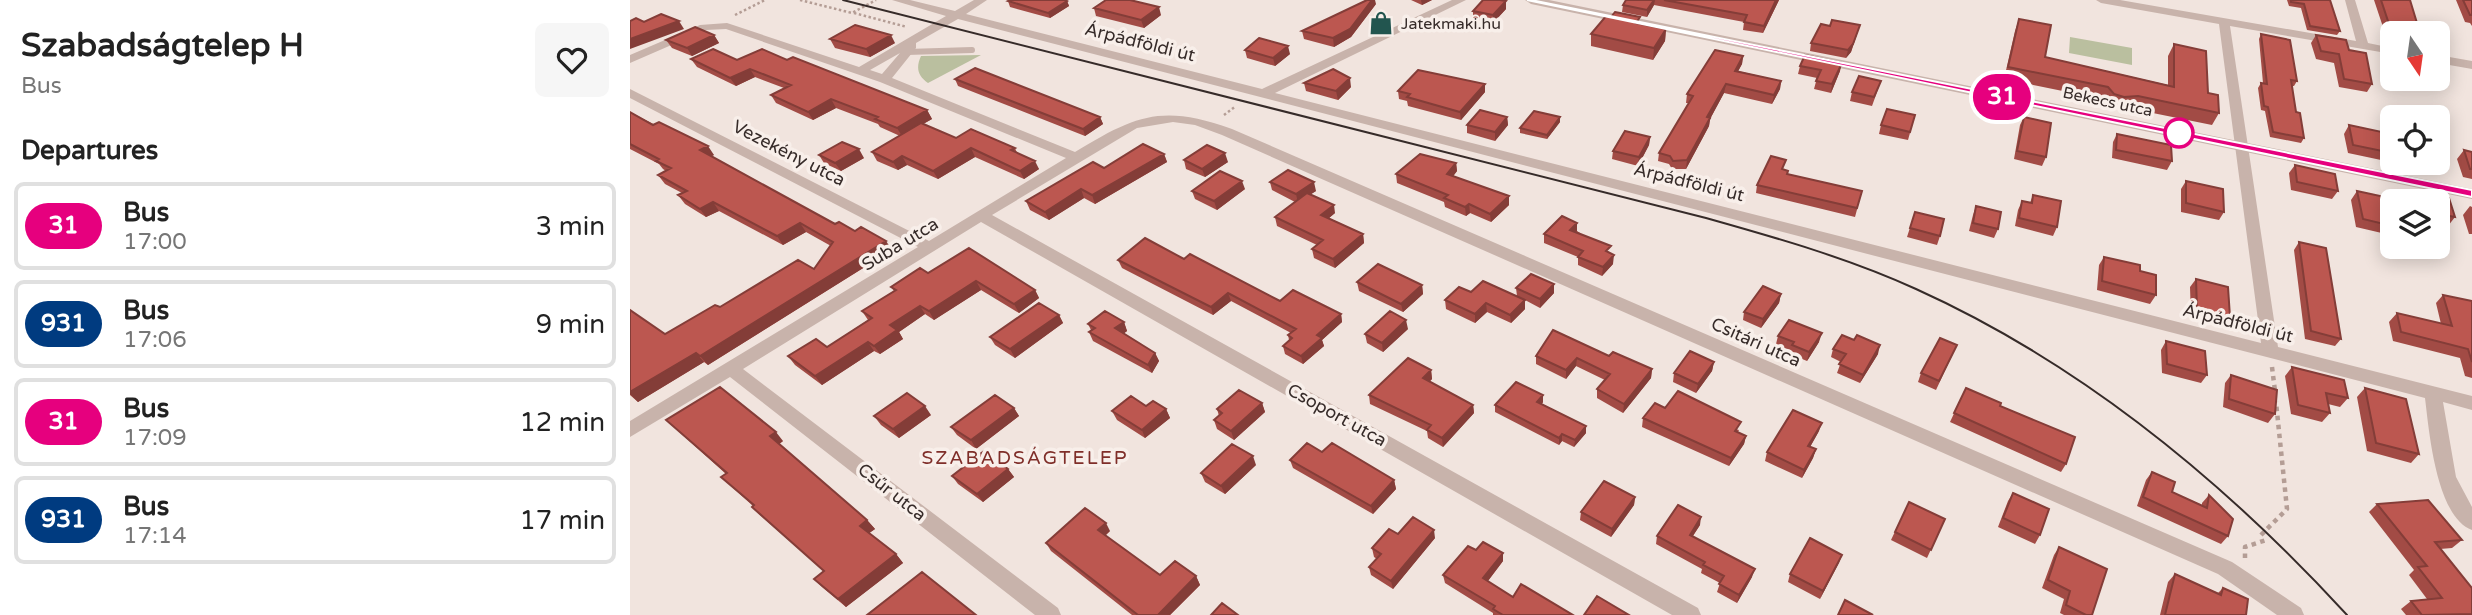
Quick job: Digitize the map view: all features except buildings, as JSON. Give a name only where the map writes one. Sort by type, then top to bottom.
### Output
[{"type":"street","name":"Árpádföldi út","points":[[897,0],[2472,403]]},
{"type":"street","points":[[860,71],[982,0]]},
{"type":"street","points":[[1264,93],[1461,0]]},
{"type":"street","name":"Bekecs utca","points":[[1531,0],[2472,194]]},
{"type":"street","points":[[2101,0],[2380,49]]},
{"type":"street","points":[[2350,0],[2363,46]]},
{"type":"street","points":[[2224,22],[2270,351]]},
{"type":"street","points":[[630,59],[704,27],[727,26],[884,79],[1075,157]]},
{"type":"street","points":[[884,79],[919,39]]},
{"type":"street","points":[[2450,61],[2472,65]]},
{"type":"street","name":"Vezekény utca","points":[[630,93],[931,248]]},
{"type":"street","name":"Suba utca","points":[[630,430],[931,248],[1075,157],[1135,124],[1169,117],[1198,119]]},
{"type":"street","name":"Csitári utca","points":[[1198,119],[2225,568],[2293,614]]},
{"type":"street","name":"Csoport utca","points":[[982,216],[1691,615]]},
{"type":"street","name":"Csűr utca","points":[[732,369],[1051,615]]},
{"type":"street","points":[[2433,393],[2446,484],[2456,504],[2472,522]]},
{"type":"lane","points":[[907,52],[972,51]]},
{"type":"path","points":[[800,0],[906,26],[919,39]]},
{"type":"path","points":[[852,13],[876,0]]},
{"type":"path","points":[[2261,535],[2287,509],[2270,351]]},
{"type":"path","points":[[2245,547],[2266,540]]},
{"type":"green space","points":[[2070,37],[2132,48],[2132,65],[2069,53]]},
{"type":"green space","points":[[981,55],[928,83],[918,71],[921,56]]},
{"type":"tram line","points":[[843,0],[1706,218],[1812,249],[1890,278],[1977,319],[2036,353],[2148,430],[2251,518],[2347,615]]},
{"type":"bus line","name":"31","points":[[1531,0],[2472,194]]},
{"type":"place","name":"Jatekmaki.hu","points":[[1381,23]]},
{"type":"district","name":"SZABADSÁGTELEP","points":[[1025,457]]}]
